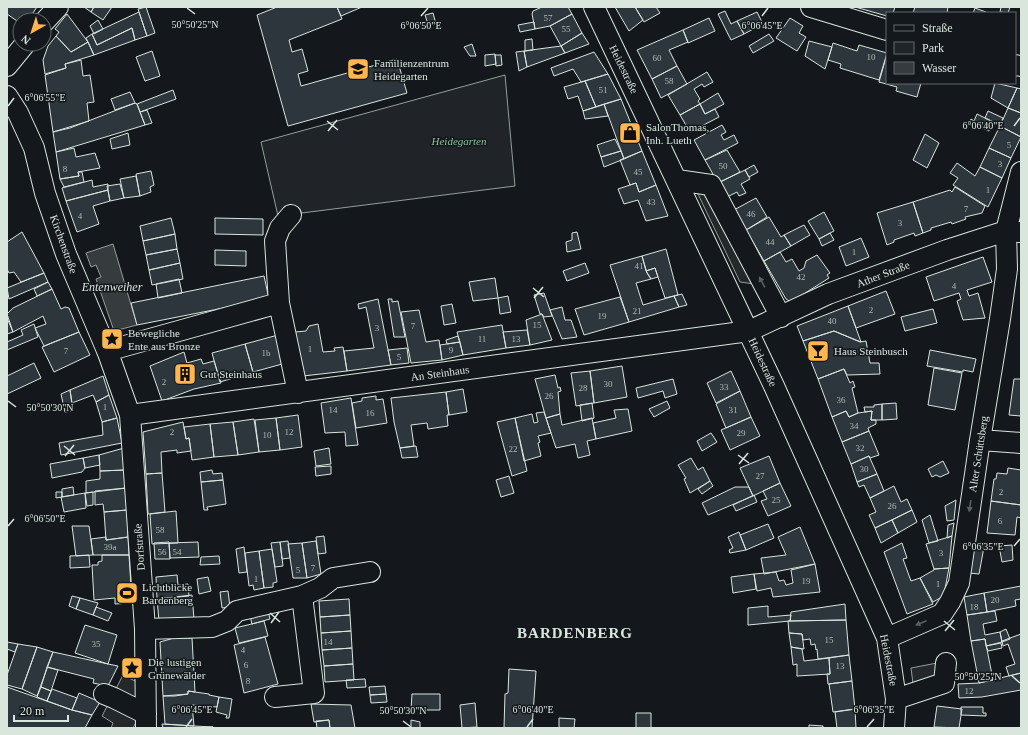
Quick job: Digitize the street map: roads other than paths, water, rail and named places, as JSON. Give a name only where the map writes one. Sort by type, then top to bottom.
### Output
[{"type":"street","name":"Heidestraße","points":[[594,7],[749,332],[887,638],[896,699],[894,728]]},
{"type":"street","points":[[811,7],[886,30]]},
{"type":"street","points":[[7,66],[18,52]]},
{"type":"street","name":"Kirchenstraße","points":[[7,96],[18,113],[34,148],[46,192],[66,254],[107,351],[130,415]]},
{"type":"street","name":"Alter Schüttsberg","points":[[887,638],[942,614],[950,602],[959,583],[980,440],[1014,231],[1021,172]]},
{"type":"street","points":[[677,180],[711,185],[780,317]]},
{"type":"street","points":[[291,215],[280,228],[275,241],[279,303],[298,393]]},
{"type":"street","name":"Ather Straße","points":[[749,332],[828,294],[947,250],[1014,231]]},
{"type":"street","points":[[107,351],[279,303]]},
{"type":"street","name":"An Steinhaus","points":[[130,415],[749,332]]},
{"type":"street","name":"Dorfstraße","points":[[130,415],[145,629],[146,721]]},
{"type":"street","points":[[980,440],[1021,443]]},
{"type":"street","points":[[145,629],[212,627],[227,621],[237,611],[302,596],[320,588],[333,578],[370,572]]},
{"type":"street","points":[[275,697],[314,693],[302,596]]},
{"type":"street","points":[[896,699],[944,683],[946,663]]},
{"type":"street","points":[[104,694],[114,698],[146,721]]},
{"type":"water","name":"Entenweiher","points":[[113,244],[137,325],[114,331],[96,279],[101,277],[96,265],[91,267],[86,253]]},
{"type":"place","name":"Familienzentrum Heidegarten","points":[[358,69]]},
{"type":"place","name":"SalonThomas, Inh. Lueth","points":[[630,133]]},
{"type":"place","name":"Bewegliche Ente aus Bronze","points":[[112,339]]},
{"type":"place","name":"Haus Steinbusch","points":[[818,351]]},
{"type":"place","name":"Gut Steinhaus","points":[[185,374]]},
{"type":"place","name":"Lichtblicke Bardenberg","points":[[127,593]]},
{"type":"place","name":"Die lustigen Grünewälder","points":[[132,668]]},
{"type":"district","name":"BARDENBERG","points":[[575,633]]},
{"type":"park label","name":"Heidegarten","points":[[459,141]]}]
